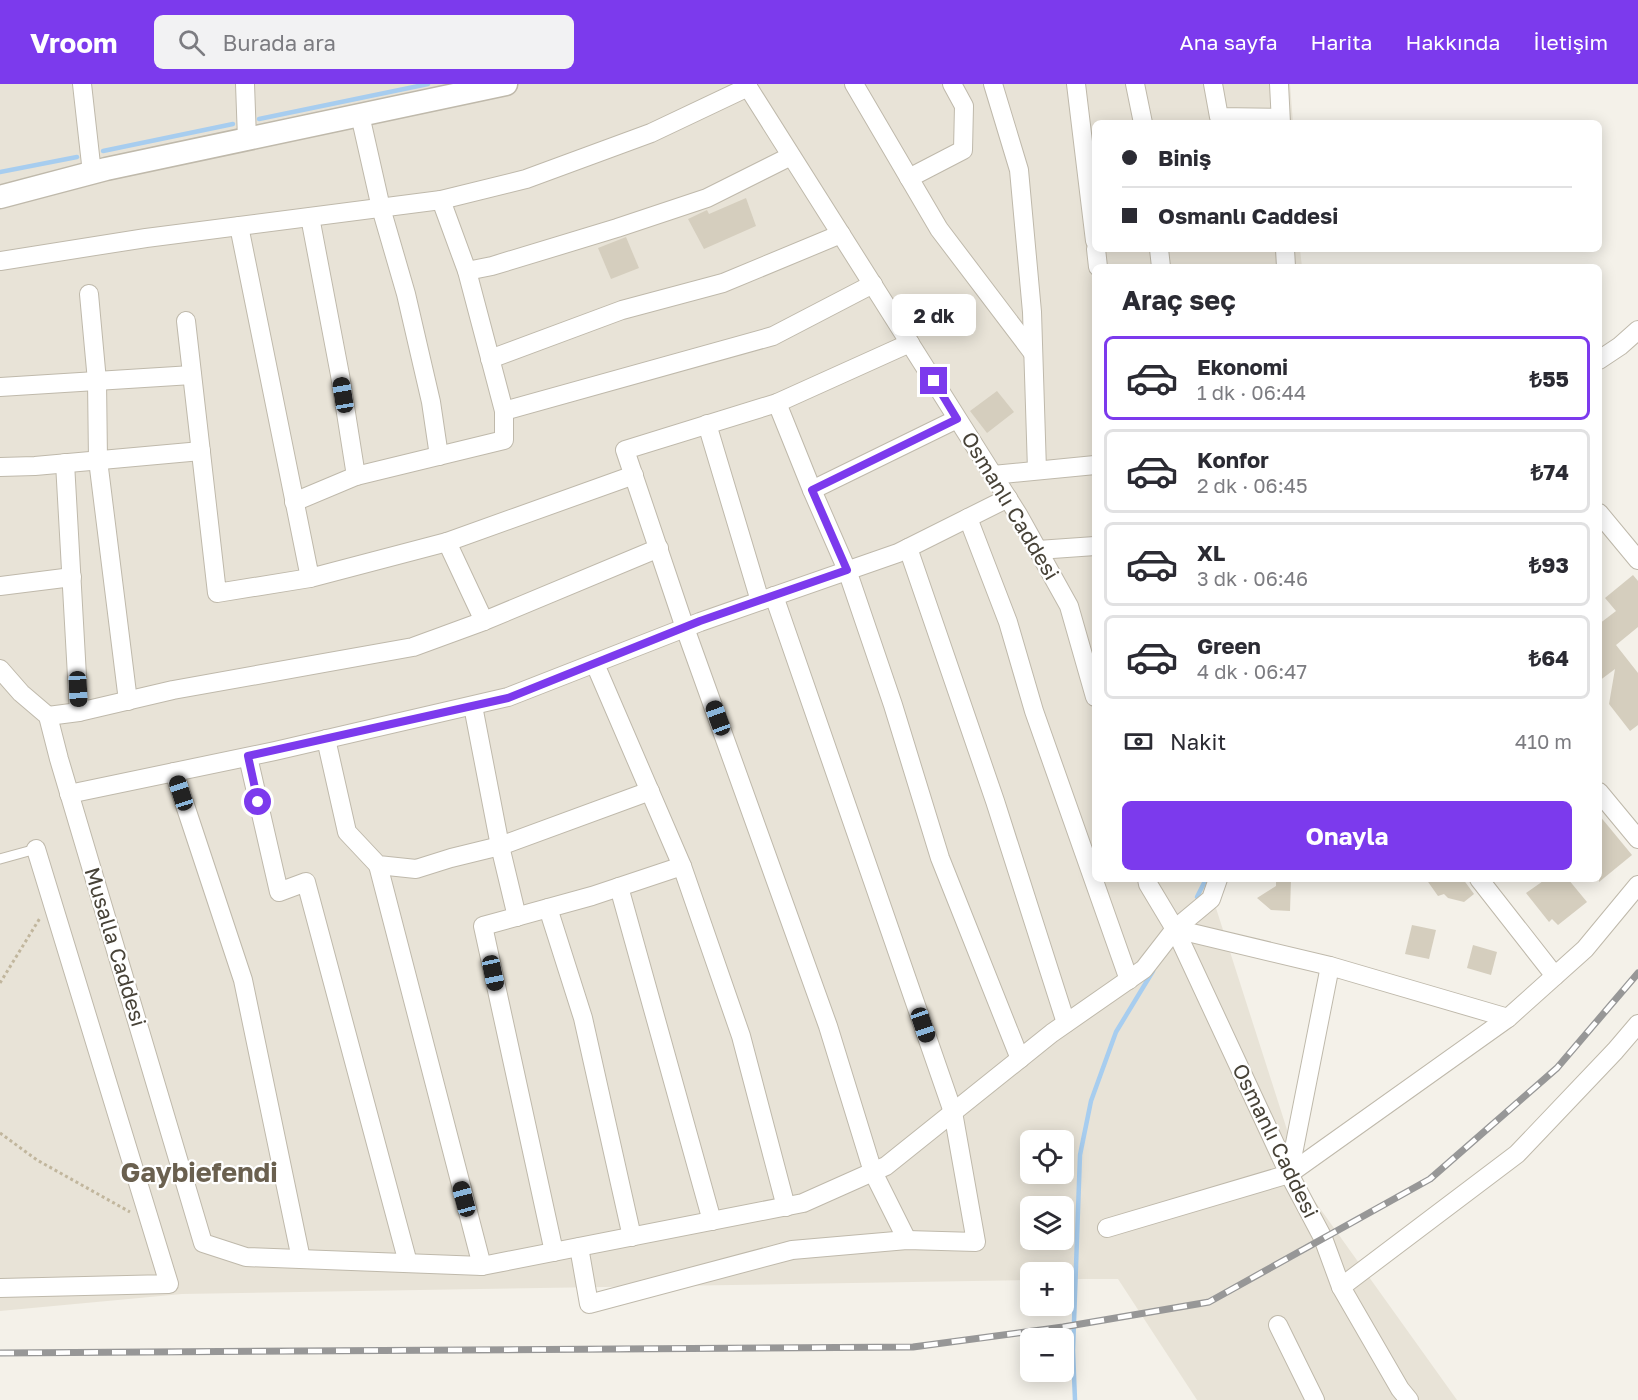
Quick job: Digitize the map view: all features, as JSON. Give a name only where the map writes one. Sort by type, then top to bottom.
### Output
[{"type":"street","points":[[82,84],[92,173]]},
{"type":"street","points":[[245,84],[247,139]]},
{"type":"street","points":[[0,197],[92,173],[506,84]]},
{"type":"street","points":[[854,84],[939,229],[1033,353]]},
{"type":"street","points":[[909,178],[963,150],[964,106],[952,84]]},
{"type":"street","points":[[993,84],[1019,170],[1032,312],[1037,470]]},
{"type":"street","points":[[1076,84],[1092,216]]},
{"type":"street","points":[[1136,84],[1142,120]]},
{"type":"street","points":[[1213,84],[1219,117],[1280,120],[1279,84]]},
{"type":"street","points":[[0,261],[146,238],[441,200],[526,179],[651,133],[747,86]]},
{"type":"street","name":"Osmanlı Caddesi","points":[[747,86],[1008,498],[1038,550],[1069,606],[1092,686]]},
{"type":"street","points":[[360,115],[381,207],[406,294],[431,402],[439,456]]},
{"type":"street","points":[[467,271],[515,259],[708,198],[791,156]]},
{"type":"street","points":[[294,502],[356,476],[504,440],[504,411],[467,271],[441,200]]},
{"type":"street","points":[[310,217],[340,375],[356,476]]},
{"type":"street","points":[[239,226],[310,578]]},
{"type":"street","points":[[490,358],[622,310],[723,283],[841,234]]},
{"type":"street","points":[[504,411],[773,336],[873,284]]},
{"type":"street","points":[[89,294],[97,381],[98,460],[128,701]]},
{"type":"street","points":[[186,321],[218,593],[310,578],[447,542],[634,475]]},
{"type":"street","points":[[1602,358],[1638,330]]},
{"type":"street","points":[[907,1240],[873,1172],[824,1016],[685,628],[625,450],[777,403],[910,343]]},
{"type":"street","points":[[0,387],[192,375]]},
{"type":"street","points":[[777,403],[847,570],[893,705],[940,858],[1020,1059]]},
{"type":"street","points":[[812,490],[957,419]]},
{"type":"street","points":[[579,1247],[589,1304],[792,1250],[907,1240],[976,1242],[953,1112],[706,424]]},
{"type":"street","points":[[0,466],[35,466],[201,451]]},
{"type":"street","points":[[65,463],[79,712]]},
{"type":"street","points":[[993,475],[1092,465]]},
{"type":"street","points":[[69,794],[508,698],[685,628],[908,548],[1008,498]]},
{"type":"street","points":[[1602,517],[1638,560]]},
{"type":"street","points":[[968,518],[1008,622],[1034,711],[1092,877]]},
{"type":"street","points":[[447,542],[484,621]]},
{"type":"street","points":[[1038,550],[1092,546]]},
{"type":"street","points":[[0,669],[21,693],[48,716],[79,712],[173,690],[413,647],[484,621],[659,548]]},
{"type":"street","points":[[908,548],[1066,1023]]},
{"type":"street","points":[[0,586],[72,577]]},
{"type":"street","points":[[595,664],[682,866],[741,1036],[786,1206]]},
{"type":"street","points":[[473,706],[500,846],[517,917]]},
{"type":"street","name":"Musalla Caddesi","points":[[48,716],[69,794],[203,1242],[246,1257],[301,1259]]},
{"type":"street","points":[[327,739],[347,832],[378,865],[482,1266]]},
{"type":"street","points":[[248,756],[279,892],[306,882],[408,1263]]},
{"type":"street","points":[[174,772],[243,980],[301,1259],[482,1266],[803,1203],[886,1166],[1066,1023],[1144,969],[1175,929],[1211,899],[1217,882]]},
{"type":"street","points":[[378,865],[416,869],[500,846],[650,791]]},
{"type":"street","points":[[1602,796],[1638,839]]},
{"type":"street","points":[[0,1288],[169,1284],[36,849]]},
{"type":"street","points":[[554,1252],[483,926],[619,887],[682,866]]},
{"type":"street","points":[[1094,882],[1128,980]]},
{"type":"street","name":"Osmanlı Caddesi","points":[[1148,882],[1175,929],[1289,1174],[1323,1238],[1341,1287],[1400,1389],[1409,1400]]},
{"type":"street","points":[[1481,882],[1555,976]]},
{"type":"street","points":[[1107,1228],[1289,1174],[1508,1018],[1585,948],[1638,885]]},
{"type":"street","points":[[619,887],[712,1221]]},
{"type":"street","points":[[548,908],[583,1018],[632,1237]]},
{"type":"street","points":[[1175,929],[1330,966],[1508,1018]]},
{"type":"street","points":[[1289,1174],[1330,966]]},
{"type":"street","points":[[1341,1287],[1517,1154],[1638,1024]]},
{"type":"street","points":[[1278,1325],[1315,1400]]},
{"type":"lane","points":[[0,858],[36,849]]},
{"type":"path","points":[[0,983],[51,898]]},
{"type":"path","points":[[0,1133],[37,1160],[150,1223]]},
{"type":"shaded area","points":[[0,84],[1290,84],[1293,120],[1092,120],[1092,252],[1300,252],[1302,264],[1092,264],[1092,882],[1223,882],[1216,908],[1306,1189],[1457,1400],[1197,1400],[1118,1279],[1074,1279],[1074,1262],[1020,1262],[1020,1280],[182,1294],[0,1311]]},
{"type":"building","points":[[746,198],[756,226],[704,249],[688,219],[707,210],[709,214]]},
{"type":"building","points":[[626,237],[639,268],[611,279],[598,248]]},
{"type":"building","points":[[997,391],[1014,412],[987,433],[970,411]]},
{"type":"building","points":[[1633,575],[1638,581],[1638,627],[1616,645],[1638,673],[1638,725],[1630,731],[1609,704],[1615,669],[1602,679],[1602,622],[1616,611],[1605,598]]},
{"type":"building","points":[[1602,819],[1632,855],[1602,880]]},
{"type":"building","points":[[1276,882],[1291,882],[1290,911],[1271,910],[1257,898],[1276,886]]},
{"type":"building","points":[[1428,882],[1465,882],[1474,894],[1464,902],[1448,898],[1444,894],[1438,896]]},
{"type":"building","points":[[1542,882],[1570,882],[1587,902],[1558,925],[1552,919],[1549,922],[1526,893]]},
{"type":"building","points":[[1412,925],[1436,930],[1429,959],[1405,954]]},
{"type":"building","points":[[1473,945],[1497,952],[1491,975],[1467,968]]},
{"type":"waterway","points":[[259,119],[428,84]]},
{"type":"waterway","points":[[103,151],[233,124]]},
{"type":"waterway","points":[[0,172],[77,157]]},
{"type":"waterway","points":[[1197,897],[1204,882]]},
{"type":"waterway","points":[[1075,1400],[1073,1350],[1080,1155],[1091,1101],[1116,1032],[1153,971]]},
{"type":"railway","points":[[0,1353],[913,1347],[1063,1327],[1209,1302],[1430,1179],[1557,1068],[1638,973]]},
{"type":"district","name":"Gaybiefendi","points":[[199,1173]]},
{"type":"route","points":[[258,802],[248,756],[508,698],[700,621],[847,570],[812,490],[957,419],[934,381]]}]
